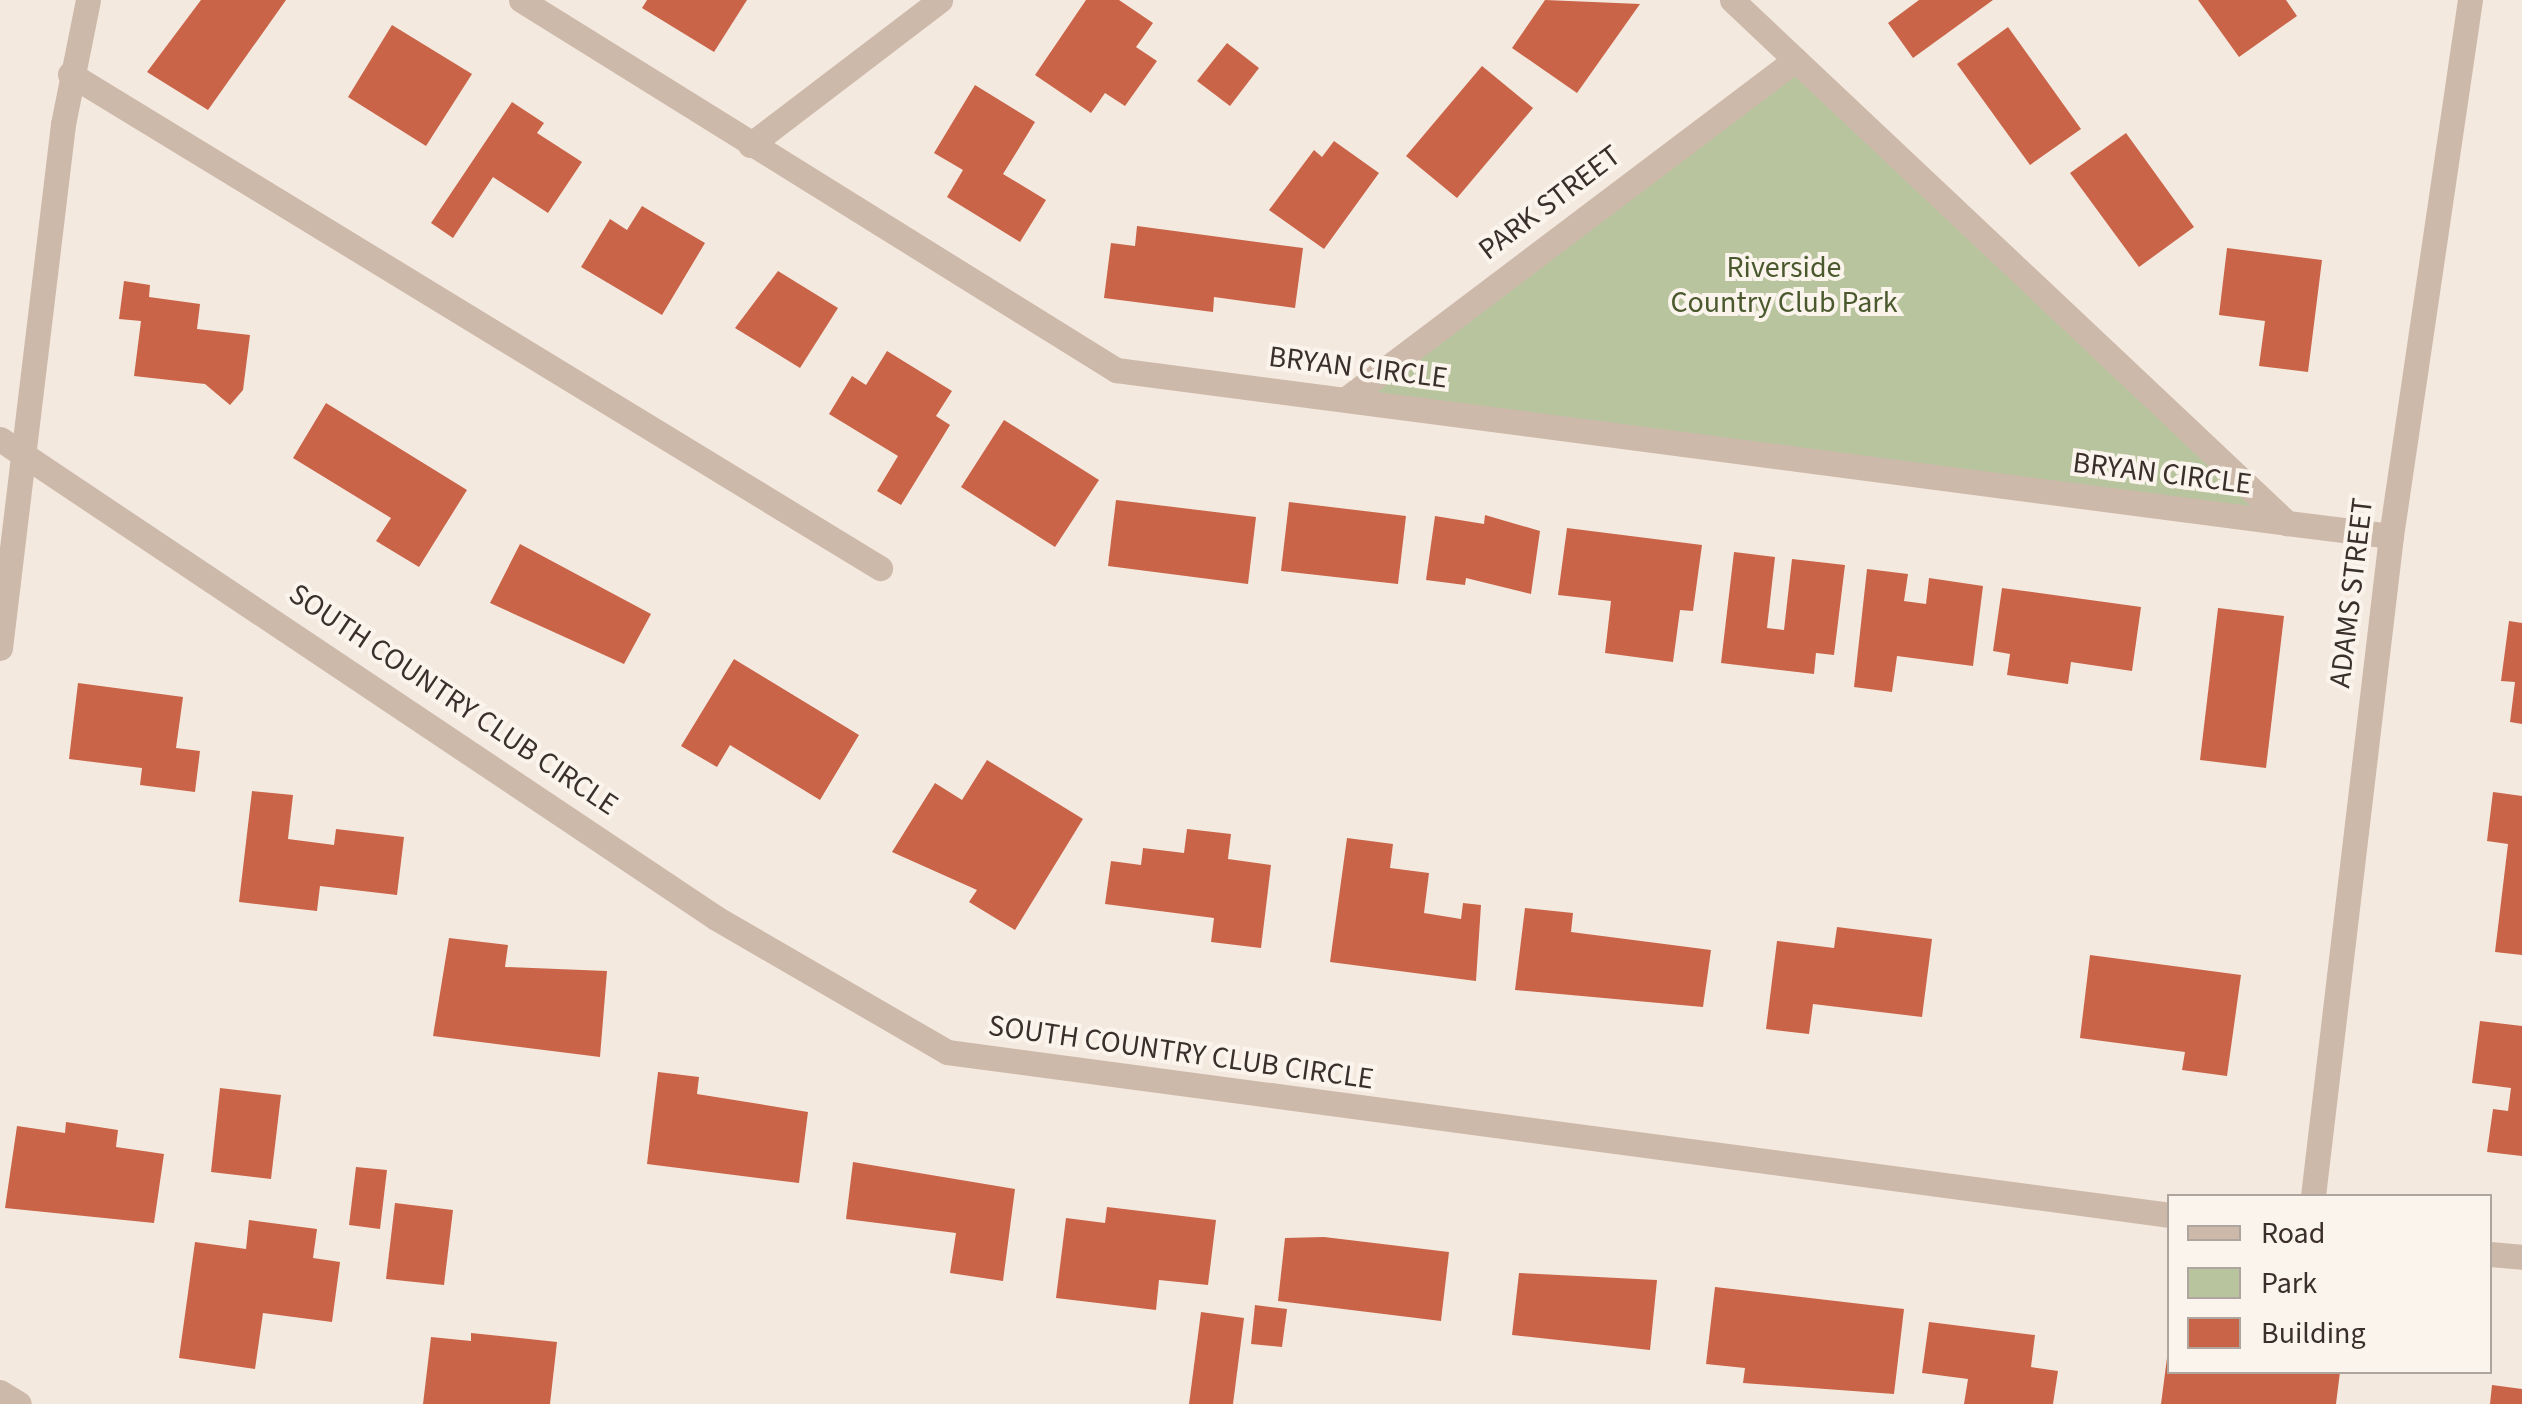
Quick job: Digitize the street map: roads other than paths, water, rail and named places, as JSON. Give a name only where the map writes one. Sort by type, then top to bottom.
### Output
[{"type":"street","points":[[0,648],[70,74],[88,0]]},
{"type":"street","name":"BRYAN CIRCLE","points":[[521,0],[1095,361],[1346,400],[2391,536]]},
{"type":"street","points":[[750,145],[940,0]]},
{"type":"street","name":"BRYAN CIRCLE","points":[[1732,0],[2288,523]]},
{"type":"street","name":"ADAMS STREET","points":[[2313,1194],[2391,536],[2470,0]]},
{"type":"street","name":"PARK STREET","points":[[1346,400],[1795,60]]},
{"type":"street","points":[[70,74],[880,568]]},
{"type":"street","name":"SOUTH COUNTRY CLUB CIRCLE","points":[[0,439],[716,918],[947,1052],[2167,1215]]},
{"type":"street","points":[[2492,1254],[2522,1257]]},
{"type":"street","points":[[0,1392],[19,1404]]},
{"type":"park label","name":"Riverside Country Club Park","points":[[1784,285]]}]
